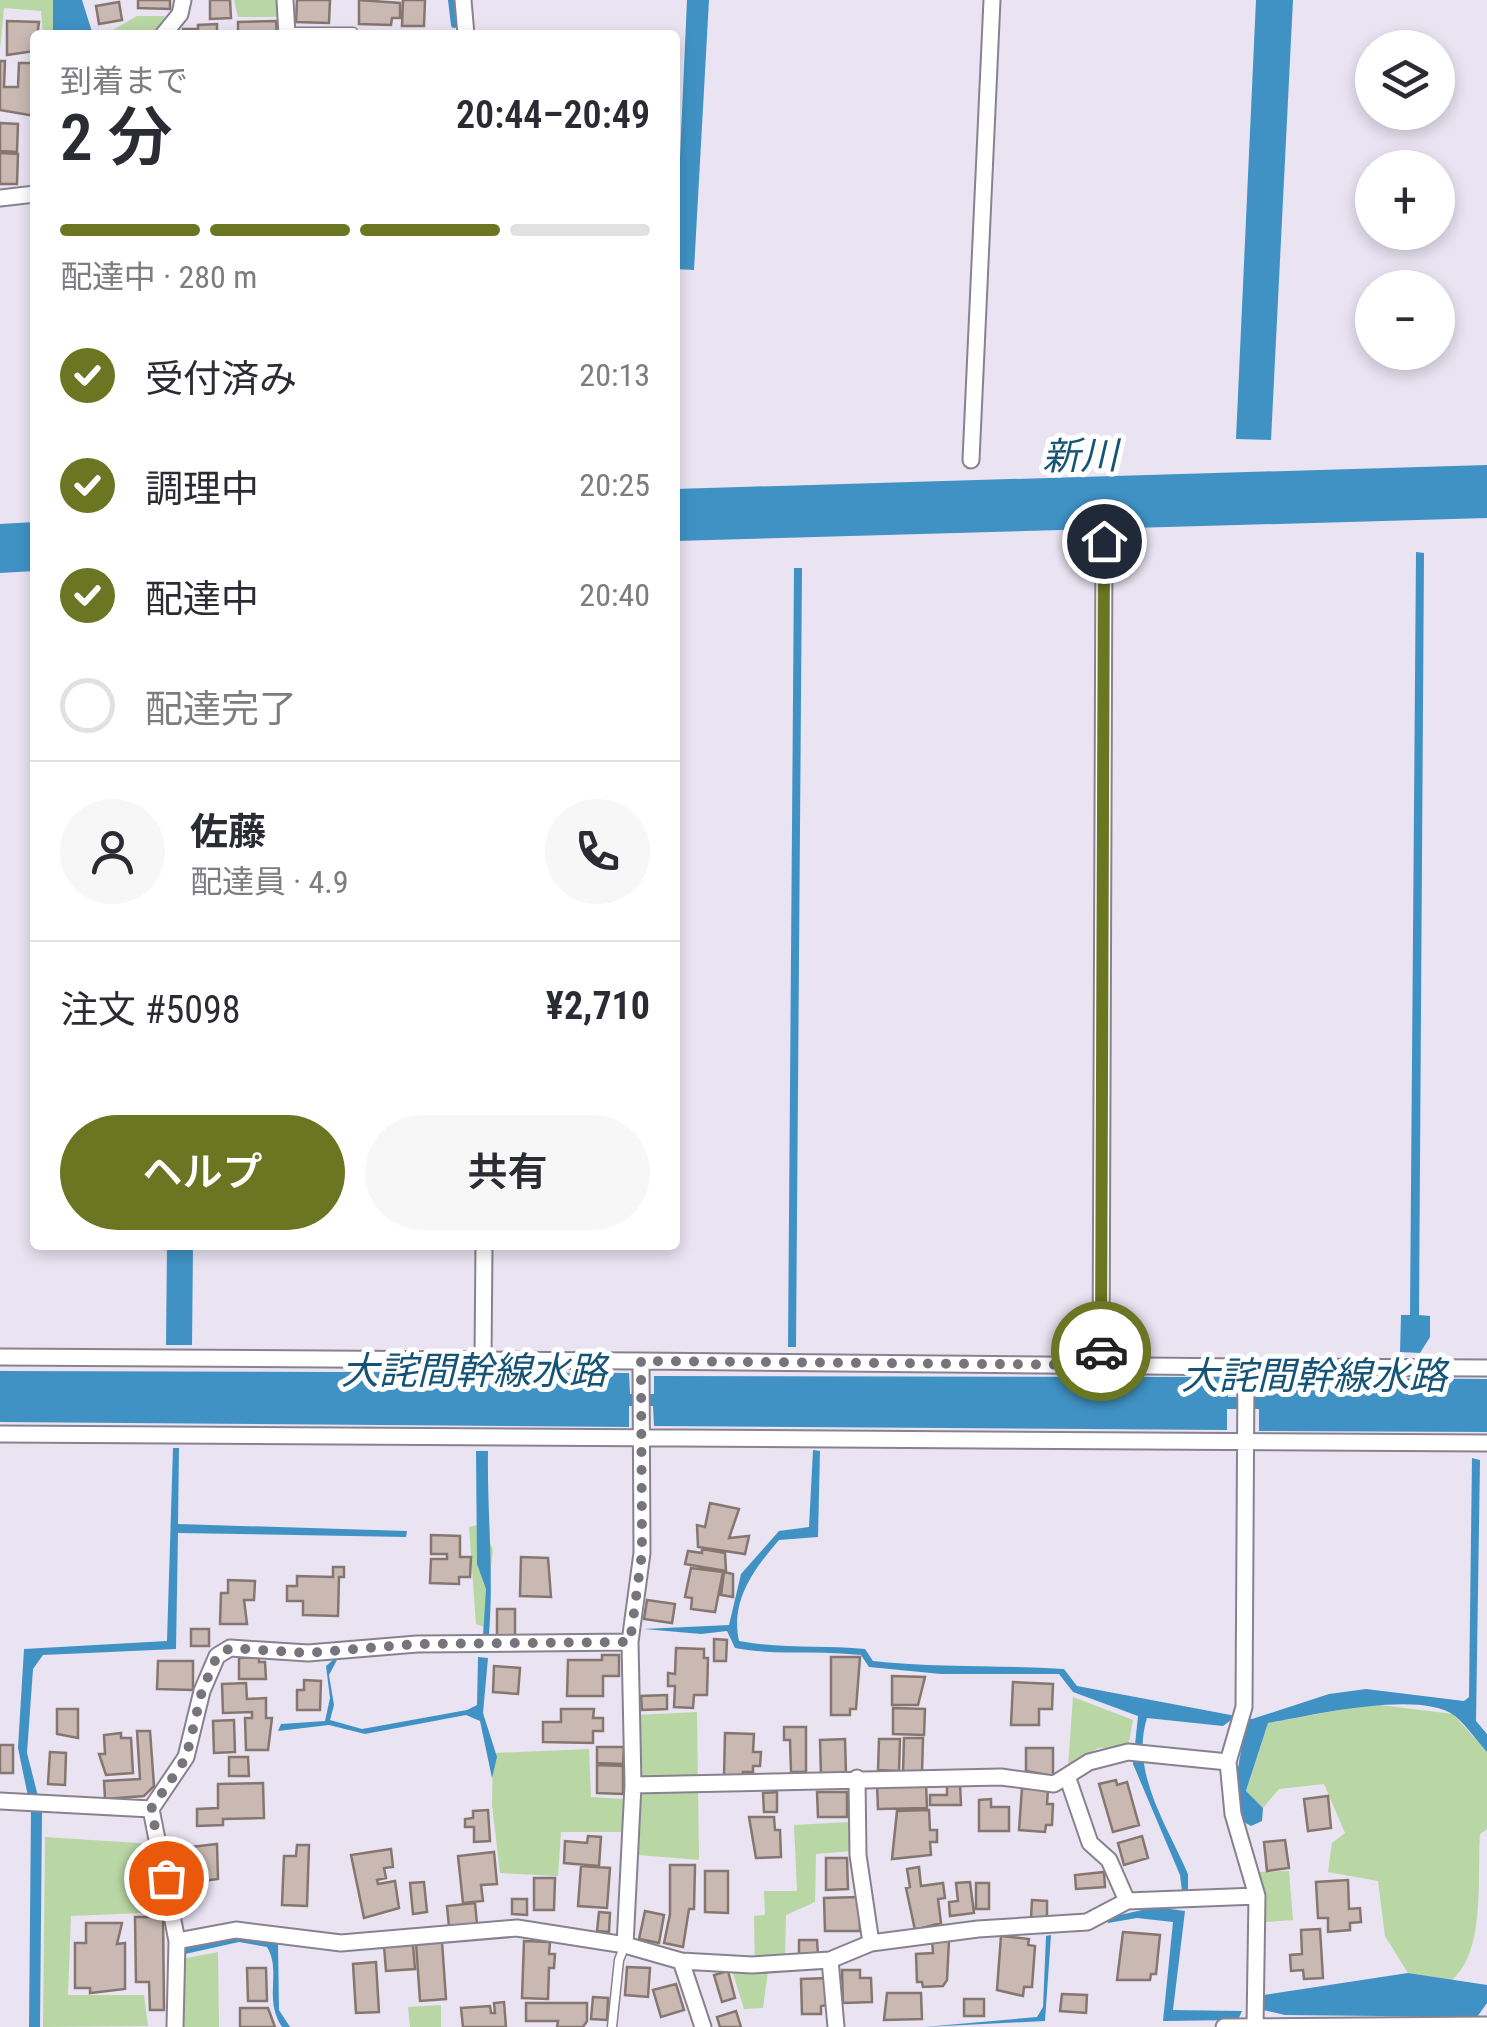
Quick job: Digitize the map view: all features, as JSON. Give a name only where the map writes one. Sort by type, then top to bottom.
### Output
[{"type":"street","points":[[167,30],[180,14],[183,0]]},
{"type":"street","points":[[285,0],[287,30]]},
{"type":"street","points":[[464,0],[466,30]]},
{"type":"street","points":[[970,460],[992,0]]},
{"type":"street","points":[[0,198],[30,195]]},
{"type":"street","points":[[1101,1365],[1104,541]]},
{"type":"street","points":[[483,1359],[484,1250]]},
{"type":"street","points":[[0,1358],[1487,1368]]},
{"type":"street","points":[[624,1945],[633,1786],[630,1642],[642,1553],[641,1361]]},
{"type":"street","points":[[1246,1367],[1244,1708],[1228,1762],[1234,1814],[1257,1896],[1255,2026]]},
{"type":"street","points":[[0,1434],[1487,1443]]},
{"type":"street","points":[[175,2027],[177,1941],[151,1809],[186,1758],[202,1691],[217,1656],[230,1648],[308,1653],[417,1644],[630,1642]]},
{"type":"street","points":[[633,1786],[1001,1777],[1054,1784],[1089,1762],[1128,1752],[1228,1762]]},
{"type":"street","points":[[1066,1776],[1090,1842],[1109,1860],[1127,1901]]},
{"type":"street","points":[[857,1778],[858,1854],[871,1943]]},
{"type":"street","points":[[0,1801],[151,1809]]},
{"type":"street","points":[[177,1941],[236,1930],[342,1943],[517,1928],[624,1945],[681,1960],[752,1966],[830,1960],[871,1943],[978,1928],[1087,1922],[1127,1901],[1257,1896]]},
{"type":"street","points":[[681,1960],[703,2027]]},
{"type":"street","points":[[830,1960],[836,2027]]},
{"type":"street","points":[[1224,2027],[1487,2027]]},
{"type":"lane","points":[[612,2027],[624,1945]]},
{"type":"green space","points":[[0,0],[53,0],[53,30],[43,30],[41,11],[4,8],[0,49]]},
{"type":"green space","points":[[234,0],[278,0],[279,17],[238,17]]},
{"type":"green space","points":[[137,16],[165,16],[158,30],[113,30]]},
{"type":"green space","points":[[482,1524],[493,1550],[484,1627],[476,1624],[469,1527]]},
{"type":"green space","points":[[1073,1697],[1133,1720],[1128,1747],[1098,1748],[1068,1767]]},
{"type":"green space","points":[[1372,1704],[1453,1714],[1487,1752],[1487,1829],[1480,1834],[1475,1932],[1463,1967],[1452,1980],[1408,1973],[1385,1936],[1378,1881],[1328,1872],[1332,1843],[1345,1833],[1324,1784],[1279,1789],[1263,1808],[1246,1792],[1268,1723]]},
{"type":"green space","points":[[697,1712],[699,1860],[639,1855],[638,1715]]},
{"type":"green space","points":[[589,1749],[591,1797],[625,1799],[626,1832],[561,1832],[558,1876],[500,1873],[492,1805],[493,1753]]},
{"type":"green space","points":[[849,1822],[852,1851],[816,1854],[815,1902],[786,1915],[785,1957],[769,1963],[763,2008],[744,2009],[731,1967],[755,1970],[754,1916],[765,1915],[764,1891],[797,1891],[794,1825]]},
{"type":"green space","points":[[45,1837],[153,1844],[165,1912],[71,1916],[68,1995],[144,1995],[148,2026],[43,2027]]},
{"type":"green space","points":[[1289,1871],[1293,1920],[1266,1922],[1256,1872]]},
{"type":"green space","points":[[218,1952],[219,2027],[182,2027],[182,1959]]},
{"type":"green space","points":[[441,2005],[441,2027],[410,2027],[408,2007]]},
{"type":"water","points":[[53,0],[82,0],[91,30],[53,30]]},
{"type":"water","points":[[687,0],[709,0],[694,270],[680,269]]},
{"type":"water","points":[[1256,0],[1293,0],[1271,440],[1236,439]]},
{"type":"water","points":[[1487,465],[1487,518],[680,541],[680,489]]},
{"type":"water","points":[[30,522],[30,571],[0,573],[0,524]]},
{"type":"water","points":[[1416,552],[1424,553],[1419,1315],[1430,1316],[1430,1337],[1420,1353],[1400,1352],[1401,1315],[1410,1315]]},
{"type":"water","points":[[794,568],[802,568],[796,1347],[788,1347]]},
{"type":"water","points":[[167,1250],[193,1250],[192,1345],[166,1345]]},
{"type":"water","points":[[0,1371],[629,1373],[630,1394],[654,1394],[654,1376],[1227,1377],[1228,1397],[1259,1397],[1259,1377],[1487,1379],[1487,1432],[1259,1431],[1259,1409],[1227,1409],[1227,1430],[654,1426],[653,1406],[629,1406],[629,1427],[0,1422]]},
{"type":"water","points":[[173,1448],[179,1448],[178,1524],[407,1531],[406,1537],[178,1533],[176,1649],[43,1655],[33,1669],[27,1753],[42,1812],[40,2027],[29,2027],[31,1811],[18,1748],[24,1649],[167,1641]]},
{"type":"water","points":[[813,1450],[820,1451],[818,1537],[779,1540],[761,1562],[741,1598],[739,1641],[865,1649],[873,1661],[1064,1669],[1077,1686],[1252,1719],[1329,1694],[1366,1689],[1464,1701],[1469,1697],[1472,1458],[1480,1460],[1476,1721],[1487,1734],[1487,1752],[1455,1716],[1439,1708],[1417,1705],[1364,1707],[1268,1723],[1246,1791],[1263,1808],[1262,1821],[1251,1826],[1242,1821],[1236,1780],[1245,1727],[1231,1720],[1223,1726],[1147,1718],[1143,1758],[1147,1778],[1188,1874],[1188,1891],[1182,1891],[1180,1875],[1133,1764],[1138,1716],[1073,1692],[1059,1674],[941,1674],[869,1667],[861,1655],[735,1648],[727,1631],[701,1634],[644,1629],[729,1625],[741,1574],[779,1531],[809,1527]]},
{"type":"water","points":[[476,1451],[488,1451],[490,1611],[489,1634],[483,1636],[486,1589],[477,1564]]},
{"type":"water","points":[[478,1657],[488,1658],[483,1713],[497,1757],[492,1778],[480,1721],[466,1715],[365,1734],[329,1725],[278,1731],[281,1724],[325,1721],[330,1698],[326,1666],[334,1659],[337,1660],[329,1675],[334,1705],[330,1720],[362,1729],[477,1705]]},
{"type":"water","points":[[1156,1907],[1185,1911],[1173,2010],[1242,2011],[1238,2020],[1163,2021],[1173,1922],[1137,1918],[1108,1923],[1106,1918]]},
{"type":"water","points":[[1051,1935],[1045,2021],[924,2027],[1037,2017],[1043,2007],[1046,1936]]},
{"type":"water","points":[[240,1937],[278,1944],[279,2010],[290,2027],[282,2027],[274,2006],[273,1966],[267,1947],[239,1942],[185,1954],[184,1948]]},
{"type":"water","points":[[1408,1973],[1487,1985],[1487,2003],[1477,2017],[1285,2015],[1263,2010],[1263,1995]]},
{"type":"building","points":[[138,0],[170,0],[170,9],[138,8]]},
{"type":"building","points":[[210,0],[230,0],[231,18],[210,19]]},
{"type":"building","points":[[297,0],[330,0],[329,23],[296,22]]},
{"type":"building","points":[[359,0],[400,3],[400,18],[392,18],[391,25],[359,24]]},
{"type":"building","points":[[403,0],[425,0],[424,26],[402,26]]},
{"type":"building","points":[[119,2],[122,20],[99,24],[96,6]]},
{"type":"building","points":[[7,21],[39,22],[38,30],[30,30],[30,52],[7,55]]},
{"type":"building","points":[[276,21],[277,30],[238,30],[238,22]]},
{"type":"building","points":[[217,24],[217,30],[183,30],[198,29],[198,25]]},
{"type":"building","points":[[0,61],[5,61],[4,87],[18,87],[19,63],[30,63],[30,115],[0,110]]},
{"type":"building","points":[[0,123],[18,124],[17,152],[0,151]]},
{"type":"building","points":[[0,153],[18,154],[17,184],[0,184]]},
{"type":"building","points":[[710,1503],[739,1509],[729,1538],[749,1536],[745,1554],[698,1547],[697,1525],[705,1527]]},
{"type":"building","points":[[431,1535],[460,1536],[460,1557],[471,1557],[470,1577],[459,1577],[459,1584],[430,1583],[431,1559],[447,1559],[447,1554],[431,1554]]},
{"type":"building","points":[[702,1549],[725,1553],[726,1571],[685,1564],[688,1551],[702,1553]]},
{"type":"building","points":[[521,1557],[548,1558],[551,1597],[520,1596]]},
{"type":"building","points":[[333,1567],[344,1567],[344,1577],[339,1577],[338,1616],[303,1615],[303,1601],[287,1601],[287,1586],[297,1586],[297,1576],[333,1577]]},
{"type":"building","points":[[691,1568],[723,1572],[715,1612],[691,1609],[692,1598],[685,1597]]},
{"type":"building","points":[[724,1572],[733,1574],[733,1597],[721,1595]]},
{"type":"building","points":[[228,1580],[255,1581],[254,1600],[244,1600],[247,1624],[220,1624],[221,1593],[228,1593]]},
{"type":"building","points":[[647,1600],[675,1604],[672,1623],[644,1619]]},
{"type":"building","points":[[497,1609],[515,1609],[515,1638],[497,1637]]},
{"type":"building","points":[[191,1629],[209,1629],[209,1646],[191,1646]]},
{"type":"building","points":[[714,1639],[727,1640],[726,1661],[714,1661]]},
{"type":"building","points":[[676,1648],[704,1649],[704,1658],[708,1658],[707,1695],[694,1695],[693,1708],[674,1707],[675,1686],[668,1686],[668,1673],[675,1674]]},
{"type":"building","points":[[602,1655],[619,1655],[619,1676],[603,1676],[603,1696],[567,1696],[568,1660],[602,1660]]},
{"type":"building","points":[[259,1657],[259,1662],[265,1662],[266,1679],[239,1679],[239,1658]]},
{"type":"building","points":[[831,1657],[860,1657],[856,1709],[850,1709],[850,1715],[831,1715]]},
{"type":"building","points":[[158,1661],[193,1661],[193,1690],[157,1689]]},
{"type":"building","points":[[494,1666],[520,1668],[518,1694],[493,1692]]},
{"type":"building","points":[[892,1676],[925,1677],[918,1705],[892,1705]]},
{"type":"building","points":[[304,1680],[321,1681],[320,1710],[297,1710],[297,1690],[304,1690]]},
{"type":"building","points":[[1013,1682],[1053,1684],[1052,1709],[1039,1709],[1039,1725],[1011,1725]]},
{"type":"building","points":[[246,1683],[247,1699],[266,1698],[266,1718],[272,1718],[268,1750],[246,1750],[245,1718],[252,1718],[252,1712],[223,1713],[222,1684]]},
{"type":"building","points":[[667,1695],[667,1709],[642,1710],[641,1696]]},
{"type":"building","points":[[893,1708],[925,1709],[924,1735],[893,1734]]},
{"type":"building","points":[[57,1709],[78,1709],[78,1738],[57,1734]]},
{"type":"building","points":[[561,1709],[594,1709],[593,1718],[603,1718],[603,1731],[593,1731],[593,1743],[543,1742],[543,1722],[561,1722]]},
{"type":"building","points":[[234,1720],[235,1752],[214,1753],[213,1721]]},
{"type":"building","points":[[784,1727],[806,1727],[806,1772],[791,1772],[790,1740],[784,1740]]},
{"type":"building","points":[[137,1731],[150,1731],[154,1786],[144,1796],[105,1799],[104,1781],[140,1779]]},
{"type":"building","points":[[121,1733],[121,1738],[131,1738],[133,1773],[106,1775],[99,1754],[105,1754],[104,1735]]},
{"type":"building","points":[[725,1733],[754,1734],[753,1752],[761,1752],[760,1766],[753,1766],[753,1772],[743,1772],[743,1777],[724,1776]]},
{"type":"building","points":[[904,1738],[923,1738],[922,1773],[903,1773]]},
{"type":"building","points":[[845,1739],[846,1774],[821,1775],[820,1740]]},
{"type":"building","points":[[879,1739],[900,1739],[899,1771],[878,1770]]},
{"type":"building","points":[[0,1745],[13,1745],[13,1773],[0,1773]]},
{"type":"building","points":[[597,1747],[624,1747],[623,1764],[597,1763]]},
{"type":"building","points":[[1026,1748],[1053,1748],[1053,1776],[1026,1771]]},
{"type":"building","points":[[50,1752],[66,1753],[65,1785],[48,1784]]},
{"type":"building","points":[[229,1757],[248,1757],[249,1776],[229,1776]]},
{"type":"building","points":[[597,1765],[623,1766],[623,1794],[597,1793]]},
{"type":"building","points":[[1116,1780],[1117,1785],[1127,1782],[1139,1825],[1113,1832],[1099,1784]]},
{"type":"building","points":[[263,1783],[264,1818],[223,1819],[223,1825],[197,1826],[197,1809],[218,1808],[218,1784]]},
{"type":"building","points":[[926,1783],[927,1808],[878,1809],[877,1785]]},
{"type":"building","points":[[947,1784],[960,1784],[961,1805],[930,1805],[930,1795],[947,1795]]},
{"type":"building","points":[[1022,1788],[1048,1789],[1047,1804],[1053,1804],[1052,1825],[1046,1825],[1045,1832],[1019,1830]]},
{"type":"building","points":[[777,1792],[777,1812],[764,1812],[763,1793]]},
{"type":"building","points":[[817,1792],[847,1792],[847,1817],[818,1817]]},
{"type":"building","points":[[1328,1796],[1331,1828],[1308,1831],[1304,1799]]},
{"type":"building","points":[[991,1799],[991,1807],[1009,1807],[1009,1831],[979,1831],[979,1800]]},
{"type":"building","points":[[488,1810],[490,1841],[474,1842],[474,1827],[465,1827],[465,1819],[473,1818],[473,1811]]},
{"type":"building","points":[[929,1810],[930,1830],[937,1830],[937,1842],[930,1842],[931,1855],[892,1859],[897,1811]]},
{"type":"building","points":[[749,1817],[774,1817],[775,1830],[780,1830],[781,1857],[756,1858]]},
{"type":"building","points":[[588,1836],[601,1837],[599,1866],[564,1863],[565,1841],[587,1843]]},
{"type":"building","points":[[1142,1836],[1148,1858],[1124,1865],[1118,1843]]},
{"type":"building","points":[[1285,1840],[1289,1868],[1267,1871],[1264,1842]]},
{"type":"building","points":[[217,1844],[218,1879],[187,1883],[182,1848]]},
{"type":"building","points":[[297,1845],[309,1845],[307,1906],[282,1905],[284,1856],[296,1856]]},
{"type":"building","points":[[391,1849],[393,1867],[384,1868],[386,1878],[377,1880],[378,1884],[395,1881],[399,1908],[364,1918],[351,1855]]},
{"type":"building","points":[[494,1852],[497,1884],[481,1885],[483,1901],[463,1903],[458,1856]]},
{"type":"building","points":[[826,1858],[847,1858],[848,1889],[826,1890]]},
{"type":"building","points":[[670,1865],[695,1865],[694,1909],[689,1909],[683,1947],[664,1943],[670,1914]]},
{"type":"building","points":[[581,1866],[610,1868],[607,1908],[578,1906]]},
{"type":"building","points":[[919,1867],[921,1886],[943,1883],[945,1898],[938,1899],[941,1923],[915,1930],[906,1888],[910,1887],[907,1869]]},
{"type":"building","points":[[705,1871],[728,1871],[728,1913],[705,1912]]},
{"type":"building","points":[[1104,1872],[1105,1887],[1076,1889],[1075,1875]]},
{"type":"building","points":[[534,1878],[555,1878],[554,1910],[534,1910]]},
{"type":"building","points":[[1348,1880],[1349,1909],[1360,1908],[1361,1922],[1350,1923],[1350,1930],[1328,1932],[1328,1918],[1318,1918],[1316,1882]]},
{"type":"building","points":[[424,1882],[427,1912],[413,1914],[410,1883]]},
{"type":"building","points":[[970,1882],[974,1913],[950,1916],[949,1902],[958,1901],[956,1883]]},
{"type":"building","points":[[976,1883],[989,1883],[989,1909],[976,1909]]},
{"type":"building","points":[[859,1897],[860,1931],[825,1931],[824,1898]]},
{"type":"building","points":[[512,1899],[527,1899],[527,1915],[512,1914]]},
{"type":"building","points":[[1032,1900],[1047,1901],[1047,1919],[1031,1918]]},
{"type":"building","points":[[475,1903],[477,1924],[449,1927],[447,1906]]},
{"type":"building","points":[[645,1911],[664,1915],[659,1943],[639,1939]]},
{"type":"building","points":[[599,1912],[610,1913],[609,1932],[597,1931]]},
{"type":"building","points":[[135,1917],[163,1917],[164,2010],[150,2010],[149,1982],[136,1982]]},
{"type":"building","points":[[86,1923],[122,1923],[117,1944],[125,1943],[125,1989],[90,1993],[90,1988],[75,1988],[75,1943],[86,1943]]},
{"type":"building","points":[[1320,1929],[1323,1978],[1304,1979],[1303,1970],[1291,1971],[1290,1955],[1302,1954],[1301,1930]]},
{"type":"building","points":[[1123,1932],[1160,1935],[1156,1974],[1151,1974],[1150,1980],[1117,1980]]},
{"type":"building","points":[[1001,1936],[1029,1939],[1028,1945],[1035,1946],[1032,1987],[1024,1987],[1023,1996],[997,1990]]},
{"type":"building","points":[[799,1940],[817,1940],[818,1955],[799,1955]]},
{"type":"building","points":[[949,1940],[947,1980],[943,1986],[923,1987],[922,1982],[917,1982],[916,1954],[933,1953],[932,1941]]},
{"type":"building","points":[[524,1941],[550,1942],[549,1954],[555,1954],[554,1968],[549,1968],[548,1999],[522,1998]]},
{"type":"building","points":[[442,1942],[446,1999],[420,2001],[416,1943]]},
{"type":"building","points":[[413,1944],[415,1969],[386,1971],[384,1946]]},
{"type":"building","points":[[376,1962],[379,2012],[356,2013],[353,1964]]},
{"type":"building","points":[[627,1967],[650,1968],[648,1997],[625,1995]]},
{"type":"building","points":[[247,1968],[266,1968],[267,2001],[248,2001]]},
{"type":"building","points":[[842,1970],[860,1970],[860,1978],[871,1978],[872,2002],[843,2003]]},
{"type":"building","points":[[728,1971],[735,1998],[722,2002],[714,1975]]},
{"type":"building","points":[[828,1978],[828,2005],[821,2006],[821,2014],[802,2014],[801,1979]]},
{"type":"building","points":[[676,1984],[684,2010],[661,2017],[653,1990]]},
{"type":"building","points":[[887,1993],[921,1993],[922,2019],[884,2020]]},
{"type":"building","points":[[1062,1994],[1087,1995],[1086,2013],[1060,2011]]},
{"type":"building","points":[[593,1997],[608,1998],[607,2020],[591,2019]]},
{"type":"building","points":[[964,1999],[984,1999],[984,2016],[964,2016]]},
{"type":"building","points":[[504,2002],[506,2027],[463,2027],[461,2008],[490,2006],[491,2013],[495,2013],[494,2003]]},
{"type":"building","points":[[526,2003],[587,2003],[587,2021],[583,2027],[557,2027],[558,2021],[526,2021]]},
{"type":"building","points":[[240,2008],[268,2008],[275,2027],[240,2027]]},
{"type":"building","points":[[736,2011],[741,2027],[720,2027],[717,2017]]},
{"type":"waterway","points":[[451,0],[454,25]]},
{"type":"way so far","points":[[166,1878],[151,1809],[186,1758],[202,1691],[217,1656],[230,1648],[308,1653],[417,1644],[630,1642],[642,1553],[641,1361],[1101,1365],[1101,1351]]},
{"type":"route","points":[[1101,1351],[1104,541]]},
{"type":"water label","name":"新川","points":[[1080,456]]},
{"type":"water label","name":"大詫間幹線水路","points":[[474,1371]]},
{"type":"water label","name":"大詫間幹線水路","points":[[1314,1376]]}]
